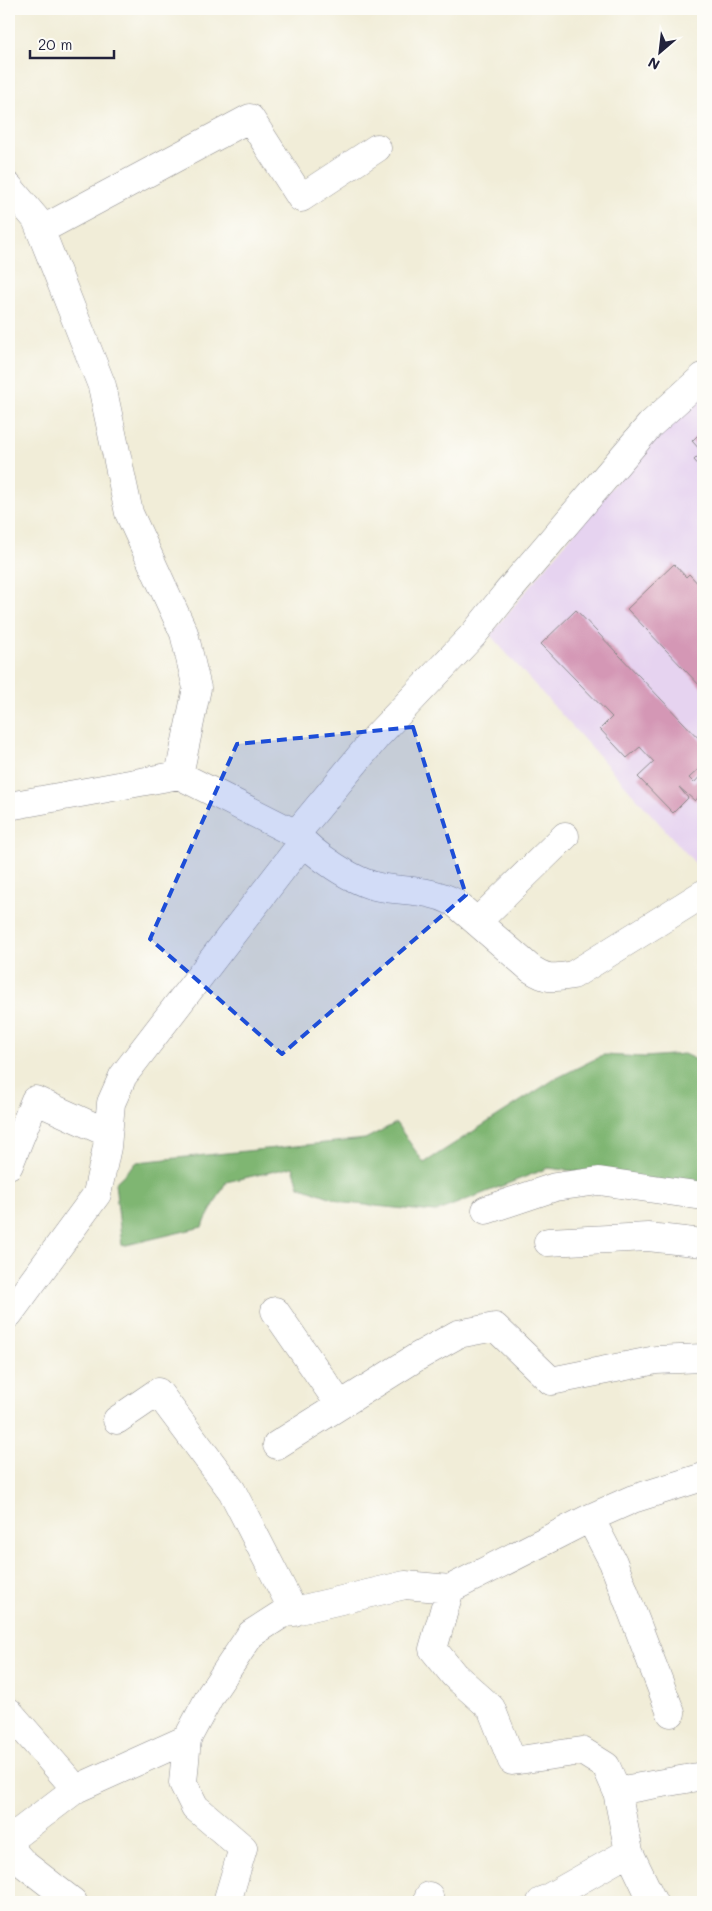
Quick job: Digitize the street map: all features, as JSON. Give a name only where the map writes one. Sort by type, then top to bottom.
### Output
[{"type":"street","points":[[41,230],[250,118],[301,198],[377,148]]},
{"type":"street","points":[[9,187],[36,218],[41,230],[102,386],[129,513],[184,633],[197,688],[179,775]]},
{"type":"street","points":[[9,1314],[97,1194],[108,1133],[111,1103],[123,1076],[299,838],[377,736],[474,635],[506,594],[650,426],[703,377]]},
{"type":"street","points":[[9,806],[179,775],[299,838],[346,874],[364,883],[440,894],[454,902],[531,969],[551,979],[573,975],[703,894]]},
{"type":"street","points":[[477,922],[565,836]]},
{"type":"street","points":[[9,1166],[36,1100],[108,1133]]},
{"type":"street","points":[[486,1210],[555,1187],[599,1181],[703,1196]]},
{"type":"street","points":[[548,1242],[648,1237],[703,1243]]},
{"type":"street","points":[[275,1311],[340,1406]]},
{"type":"street","points":[[277,1445],[417,1357],[458,1334],[495,1328],[551,1381],[656,1360],[703,1358]]},
{"type":"street","points":[[117,1420],[158,1392],[232,1491],[294,1612]]},
{"type":"street","points":[[227,1902],[243,1848],[195,1807],[183,1783],[187,1739],[211,1694],[251,1634],[282,1614],[405,1585],[450,1589],[590,1518],[633,1499],[703,1478]]},
{"type":"street","points":[[590,1518],[613,1562],[671,1713]]},
{"type":"street","points":[[450,1589],[433,1649],[454,1675],[491,1708],[512,1761],[582,1751],[606,1766],[617,1791],[629,1852],[653,1902]]},
{"type":"street","points":[[9,1712],[76,1789]]},
{"type":"street","points":[[9,1840],[76,1789],[187,1739]]},
{"type":"street","points":[[617,1791],[703,1776]]},
{"type":"street","points":[[9,1847],[24,1864],[73,1902]]},
{"type":"street","points":[[541,1902],[629,1852]]},
{"type":"highlighted area","points":[[413,727],[466,895],[282,1054],[150,939],[237,744]]},
{"type":"shaded area","points":[[703,394],[703,872],[490,635],[643,449]]},
{"type":"green space","points":[[684,1054],[703,1063],[703,1186],[548,1168],[435,1212],[346,1203],[299,1186],[293,1167],[226,1182],[202,1227],[122,1246],[115,1183],[137,1162],[365,1139],[396,1123],[424,1163],[555,1079],[603,1055],[645,1057]]},
{"type":"building","points":[[703,430],[703,470],[694,460],[702,452],[692,441]]},
{"type":"building","points":[[674,564],[686,577],[689,574],[703,589],[703,689],[627,609]]},
{"type":"building","points":[[576,610],[703,743],[703,765],[689,778],[694,783],[703,773],[703,792],[695,801],[679,787],[688,798],[673,813],[638,777],[654,762],[640,747],[627,758],[600,729],[612,717],[541,644]]}]
